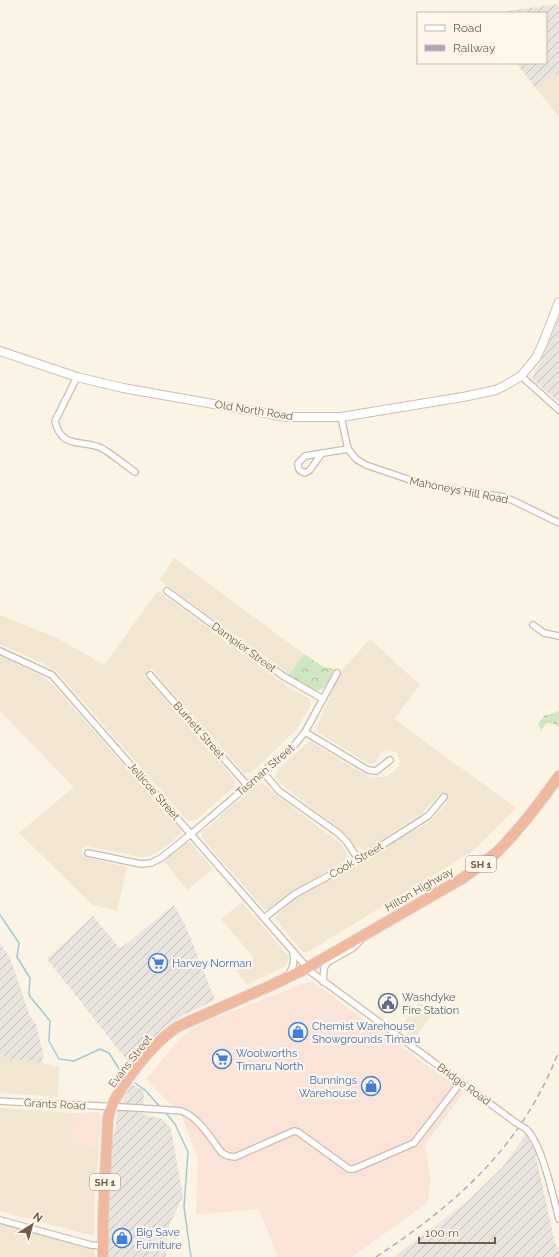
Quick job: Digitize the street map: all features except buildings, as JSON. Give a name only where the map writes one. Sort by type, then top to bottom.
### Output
[{"type":"highway","name":"Hilton Highway","points":[[307,968],[450,886],[486,860],[518,829],[559,776]]},
{"type":"highway","name":"Evans Street","points":[[103,1257],[108,1124],[111,1107],[119,1092],[138,1066],[160,1041],[174,1029],[307,968]]},
{"type":"street","name":"Old North Road","points":[[0,351],[77,377],[123,388],[287,417],[340,417],[496,390],[520,376],[532,364],[540,352],[559,302]]},
{"type":"street","points":[[520,376],[559,410]]},
{"type":"street","points":[[77,377],[55,421],[61,436],[69,441],[99,447],[135,472]]},
{"type":"street","name":"Mahoneys Hill Road","points":[[340,417],[348,448],[360,462],[376,469],[426,485],[504,497],[559,523]]},
{"type":"street","points":[[322,453],[348,448]]},
{"type":"street","name":"Dampier Street","points":[[167,591],[282,676],[323,700]]},
{"type":"street","points":[[533,625],[544,633],[559,636]]},
{"type":"street","name":"Jellicoe Street","points":[[0,651],[52,675],[307,968]]},
{"type":"street","name":"Tasman Street","points":[[88,852],[141,864],[151,863],[161,858],[288,752],[306,732],[336,673]]},
{"type":"street","name":"Burnett Street","points":[[150,675],[247,786]]},
{"type":"street","points":[[306,732],[368,770],[376,771],[390,760]]},
{"type":"street","points":[[263,772],[279,791],[338,833],[347,842],[358,860]]},
{"type":"street","name":"Cook Street","points":[[264,918],[295,894],[358,860],[428,816],[444,797]]},
{"type":"street","points":[[323,982],[323,972],[328,962],[353,948],[366,934]]},
{"type":"street","points":[[285,978],[294,966],[295,960],[293,952]]},
{"type":"street","name":"Bridge Road","points":[[307,968],[323,982],[526,1129],[533,1137],[540,1154],[559,1219]]},
{"type":"street","name":"Grants Road","points":[[0,1101],[181,1111],[194,1118],[222,1153],[235,1157],[294,1131],[298,1132],[349,1170],[414,1143],[461,1082]]},
{"type":"street","points":[[0,1220],[91,1245],[103,1246]]},
{"type":"shaded area","points":[[559,4],[559,72],[535,87],[517,64],[547,64],[547,12],[504,12]]},
{"type":"shaded area","points":[[559,72],[559,117],[535,87]]},
{"type":"shaded area","points":[[559,317],[559,402],[532,379]]},
{"type":"shaded area","points":[[174,558],[304,654],[289,674],[160,580]]},
{"type":"shaded area","points":[[158,591],[289,688],[309,698],[311,705],[296,730],[251,773],[244,773],[151,668],[144,676],[235,780],[233,788],[197,819],[192,821],[187,820],[58,673],[45,664],[0,644],[0,615],[59,639],[104,665]]},
{"type":"shaded area","points":[[370,639],[420,685],[394,719],[516,808],[473,851],[306,952],[302,951],[275,918],[277,915],[294,899],[431,821],[449,800],[447,794],[444,792],[440,794],[422,813],[366,850],[356,847],[349,837],[341,830],[287,789],[276,778],[276,773],[279,769],[307,743],[311,742],[372,778],[388,776],[399,766],[400,761],[396,752],[386,750],[382,752],[375,763],[369,764],[319,733],[317,730],[340,673]]},
{"type":"shaded area","points":[[0,656],[40,675],[52,684],[180,829],[181,833],[168,845],[150,856],[141,857],[87,846],[82,849],[84,857],[127,867],[117,911],[93,905],[19,833],[74,787],[0,711]]},
{"type":"shaded area","points":[[259,783],[266,785],[271,791],[341,844],[346,851],[347,856],[344,861],[292,892],[267,910],[264,909],[202,838],[202,832]]},
{"type":"shaded area","points":[[185,843],[191,843],[213,869],[187,890],[164,861]]},
{"type":"shaded area","points":[[242,902],[289,959],[284,967],[247,985],[237,971],[254,958],[221,919]]},
{"type":"shaded area","points":[[174,905],[186,927],[215,1000],[185,1014],[167,1025],[141,1048],[129,1063],[47,959],[93,916],[120,949]]},
{"type":"shaded area","points":[[0,943],[10,958],[30,1016],[36,1025],[43,1053],[42,1063],[9,1059],[0,1053]]},
{"type":"shaded area","points":[[311,981],[464,1092],[425,1145],[431,1182],[427,1203],[352,1257],[278,1257],[259,1209],[196,1215],[198,1160],[182,1116],[146,1079],[182,1036],[202,1023]]},
{"type":"shaded area","points":[[419,1002],[433,1012],[415,1038],[400,1028]]},
{"type":"shaded area","points":[[0,1053],[9,1059],[42,1063],[59,1067],[58,1097],[0,1093]]},
{"type":"shaded area","points":[[131,1084],[144,1090],[143,1115],[162,1119],[171,1129],[183,1196],[169,1226],[166,1242],[166,1257],[109,1257],[108,1189],[110,1158],[118,1111]]},
{"type":"shaded area","points":[[0,1108],[74,1113],[72,1144],[99,1146],[94,1200],[94,1236],[0,1211]]},
{"type":"shaded area","points":[[98,1112],[101,1116],[99,1146],[72,1144],[74,1113]]},
{"type":"shaded area","points":[[526,1134],[535,1152],[559,1257],[394,1257],[468,1201],[502,1168]]},
{"type":"shaded area","points":[[0,1224],[91,1247],[94,1249],[95,1257],[0,1257]]},
{"type":"green space","points":[[304,654],[324,667],[334,669],[325,686],[319,690],[316,691],[289,676]]},
{"type":"green space","points":[[559,711],[559,727],[556,724],[547,723],[541,730],[538,724],[544,716]]},
{"type":"waterway","points":[[0,915],[19,943],[17,957],[30,978],[29,995],[50,1021],[49,1041],[59,1059],[74,1061],[100,1049],[109,1053],[121,1072]]},
{"type":"waterway","points":[[135,1083],[145,1090],[161,1108]]},
{"type":"waterway","points":[[165,1112],[175,1124],[188,1152],[184,1207],[191,1257]]},
{"type":"railway","points":[[376,1257],[434,1215],[461,1193],[485,1169],[507,1143],[526,1116],[544,1085],[559,1051]]},
{"type":"place","name":"Harvey Norman","points":[[158,963]]},
{"type":"place","name":"Washdyke Fire Station","points":[[388,1003]]},
{"type":"place","name":"Chemist Warehouse Showgrounds Timaru","points":[[298,1032]]},
{"type":"place","name":"Woolworths Timaru North","points":[[222,1059]]},
{"type":"place","name":"Bunnings Warehouse","points":[[371,1086]]},
{"type":"place","name":"Big Save Furniture","points":[[122,1238]]}]
